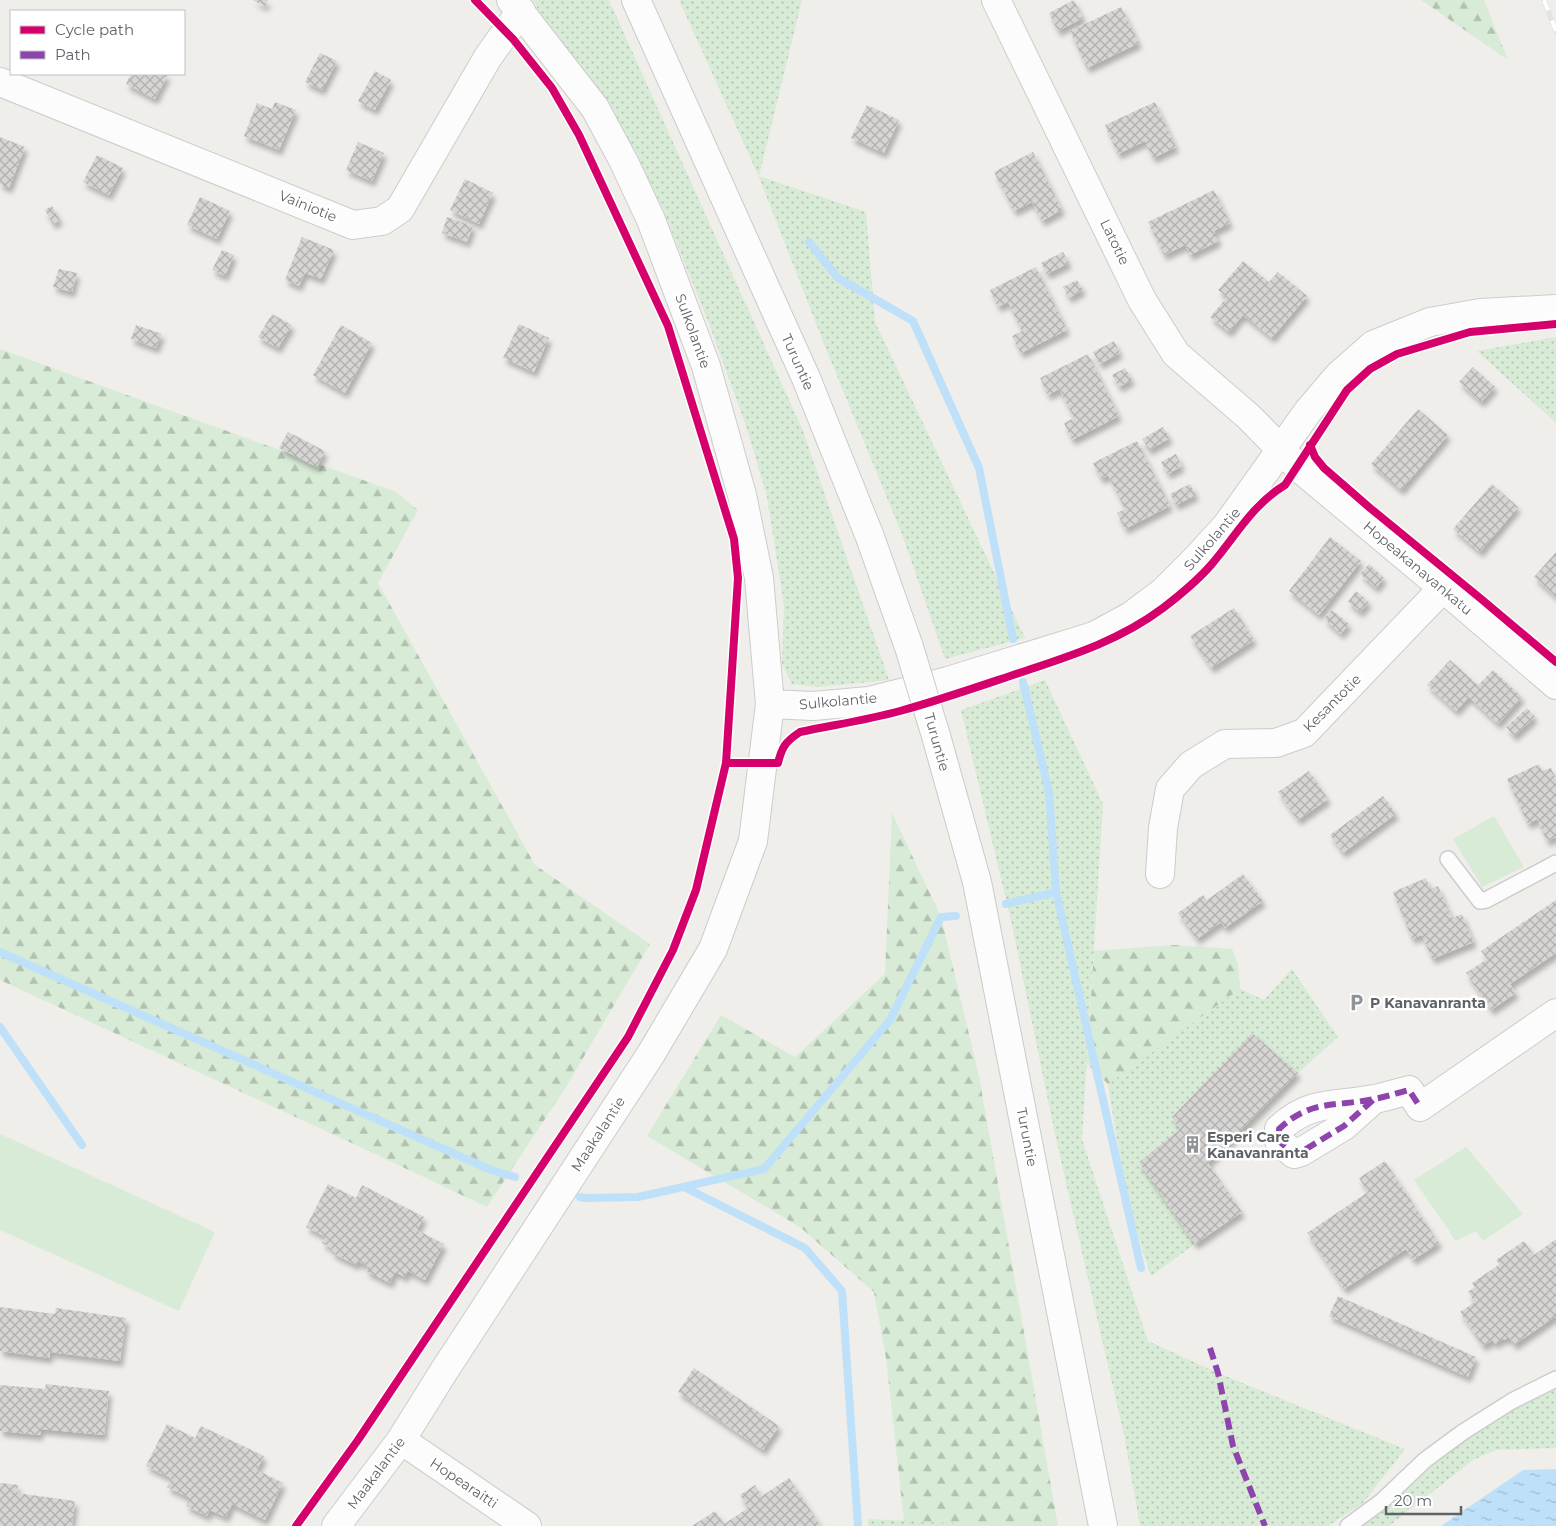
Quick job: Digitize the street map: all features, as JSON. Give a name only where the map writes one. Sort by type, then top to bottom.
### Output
[{"type":"street","name":"Turuntie","points":[[636,0],[806,378],[870,537],[909,647],[977,882],[1103,1526]]},
{"type":"street","name":"Latotie","points":[[996,0],[1142,300],[1159,328],[1176,354],[1249,416],[1281,449]]},
{"type":"street","name":"Sulkolantie","points":[[516,6],[595,108],[624,162],[651,220],[706,366],[742,494],[757,568],[770,704],[813,706],[869,701],[948,681],[1094,636],[1131,616],[1155,598],[1196,559],[1227,525],[1309,410],[1338,376],[1373,346],[1430,322],[1480,313],[1556,308]]},
{"type":"street","name":"Vainiotie","points":[[0,82],[354,225],[382,221],[400,209],[516,6]]},
{"type":"street","name":"Hopeakanavankatu","points":[[1281,449],[1298,467],[1556,685]]},
{"type":"street","name":"Kesantotie","points":[[1160,874],[1163,828],[1170,789],[1191,765],[1225,744],[1276,743],[1304,733],[1443,588]]},
{"type":"street","name":"Maakalantie","points":[[336,1526],[401,1440],[651,1054],[713,949],[753,842],[770,704]]},
{"type":"street","points":[[1374,1100],[1409,1090],[1420,1107],[1556,1013]]},
{"type":"street","name":"Hopearaitti","points":[[401,1440],[527,1526]]},
{"type":"lane","points":[[1448,859],[1480,901],[1486,900],[1556,863]]},
{"type":"lane","points":[[1348,1526],[1382,1501],[1426,1460],[1462,1432],[1512,1401],[1556,1379]]},
{"type":"green space","points":[[533,0],[609,0],[803,431],[889,680],[818,687],[792,684],[782,664],[784,605],[767,497],[746,426],[708,321],[662,207],[604,98],[548,29]]},
{"type":"green space","points":[[679,0],[802,0],[759,176],[866,212],[875,322],[1025,638],[945,659],[903,537],[826,349],[759,177]]},
{"type":"green space","points":[[1421,0],[1484,0],[1508,60]]},
{"type":"green space","points":[[1556,337],[1556,423],[1477,351]]},
{"type":"green space","points":[[0,349],[396,492],[418,510],[378,583],[535,865],[650,944],[566,1087],[487,1207],[0,980]]},
{"type":"green space","points":[[1045,680],[1103,804],[1082,1139],[1148,1341],[1218,1373],[1405,1449],[1363,1503],[1328,1526],[1140,1526],[1124,1435],[1056,1139],[1012,925],[961,710]]},
{"type":"green space","points":[[892,813],[941,917],[979,1076],[1058,1526],[980,1526],[979,1524],[904,1521],[886,1358],[874,1292],[800,1227],[647,1136],[721,1015],[795,1057],[885,974]]},
{"type":"green space","points":[[1494,816],[1524,867],[1482,887],[1453,839]]},
{"type":"green space","points":[[1174,945],[1232,949],[1238,964],[1240,989],[1108,1084],[1087,1064],[1094,951]]},
{"type":"green space","points":[[1292,969],[1338,1037],[1298,1073],[1252,1033],[1172,1117],[1180,1129],[1139,1162],[1195,1244],[1151,1276],[1130,1205],[1108,1084],[1159,1042],[1240,989],[1264,1000]]},
{"type":"green space","points":[[0,1134],[215,1232],[179,1311],[0,1230]]},
{"type":"green space","points":[[1466,1147],[1523,1214],[1483,1241],[1476,1231],[1456,1241],[1414,1180]]},
{"type":"green space","points":[[1556,1387],[1556,1448],[1496,1450],[1473,1460],[1389,1526],[1361,1526],[1432,1465],[1476,1431]]},
{"type":"green space","points":[[868,1519],[979,1524],[980,1526],[868,1526]]},
{"type":"water","points":[[1556,1469],[1556,1526],[1441,1526],[1523,1470]]},
{"type":"building","points":[[252,0],[268,0],[265,6]]},
{"type":"building","points":[[1074,0],[1083,18],[1058,31],[1049,13]]},
{"type":"building","points":[[1121,7],[1139,43],[1087,68],[1070,31]]},
{"type":"building","points":[[320,53],[337,61],[322,90],[305,82]]},
{"type":"building","points":[[375,71],[391,80],[375,110],[358,101]]},
{"type":"building","points":[[130,75],[167,75],[155,99],[126,84]]},
{"type":"building","points":[[275,102],[296,110],[279,150],[244,136],[257,103],[272,109]]},
{"type":"building","points":[[1155,102],[1176,147],[1153,158],[1145,141],[1118,154],[1105,125]]},
{"type":"building","points":[[867,105],[899,120],[884,153],[851,138]]},
{"type":"building","points":[[0,137],[25,147],[9,188],[0,184]]},
{"type":"building","points":[[358,142],[384,153],[372,181],[346,170]]},
{"type":"building","points":[[1033,152],[1062,210],[1042,221],[1032,202],[1014,211],[994,172]]},
{"type":"building","points":[[97,155],[123,168],[109,195],[83,182]]},
{"type":"building","points":[[465,179],[493,193],[479,224],[450,210]]},
{"type":"building","points":[[1214,190],[1230,223],[1214,231],[1219,241],[1190,255],[1185,245],[1164,255],[1148,222]]},
{"type":"building","points":[[200,197],[230,211],[217,239],[187,225]]},
{"type":"building","points":[[52,206],[60,220],[53,224],[45,210]]},
{"type":"building","points":[[447,217],[473,226],[467,242],[442,233]]},
{"type":"building","points":[[302,237],[334,250],[321,279],[305,273],[299,286],[285,280]]},
{"type":"building","points":[[222,250],[234,255],[225,276],[212,270]]},
{"type":"building","points":[[1063,252],[1069,263],[1047,274],[1041,263]]},
{"type":"building","points":[[1243,261],[1269,282],[1278,272],[1307,296],[1272,338],[1243,315],[1229,332],[1210,317],[1227,297],[1218,290]]},
{"type":"building","points":[[1036,267],[1067,330],[1021,353],[1012,336],[1022,331],[1008,302],[998,307],[990,290]]},
{"type":"building","points":[[59,269],[77,273],[72,292],[53,287]]},
{"type":"building","points":[[1077,280],[1083,290],[1069,298],[1063,287]]},
{"type":"building","points":[[272,314],[292,325],[278,348],[258,337]]},
{"type":"building","points":[[519,324],[549,338],[534,372],[503,358]]},
{"type":"building","points":[[136,325],[162,334],[156,348],[131,339]]},
{"type":"building","points":[[341,325],[372,343],[345,393],[313,375]]},
{"type":"building","points":[[1114,341],[1120,353],[1100,364],[1093,352]]},
{"type":"building","points":[[1088,354],[1119,416],[1072,440],[1064,423],[1074,418],[1059,389],[1048,395],[1040,378]]},
{"type":"building","points":[[1473,367],[1495,387],[1481,402],[1459,382]]},
{"type":"building","points":[[1125,368],[1132,380],[1119,387],[1112,375]]},
{"type":"building","points":[[1418,409],[1448,435],[1401,490],[1371,464]]},
{"type":"building","points":[[1163,427],[1170,438],[1149,450],[1142,439]]},
{"type":"building","points":[[288,432],[325,451],[317,467],[279,448]]},
{"type":"building","points":[[1137,441],[1170,506],[1125,529],[1117,513],[1125,509],[1108,475],[1101,479],[1093,463]]},
{"type":"building","points":[[1176,454],[1182,466],[1168,474],[1161,462]]},
{"type":"building","points":[[1190,484],[1196,495],[1176,505],[1170,494]]},
{"type":"building","points":[[1492,484],[1518,507],[1480,552],[1453,529]]},
{"type":"building","points":[[1330,537],[1361,561],[1319,615],[1289,591]]},
{"type":"building","points":[[1556,552],[1556,597],[1534,577]]},
{"type":"building","points":[[1369,564],[1384,578],[1376,588],[1360,574]]},
{"type":"building","points":[[1356,591],[1369,602],[1360,612],[1348,602]]},
{"type":"building","points":[[1234,608],[1254,640],[1211,668],[1190,636]]},
{"type":"building","points":[[1332,610],[1349,624],[1341,634],[1324,619]]},
{"type":"building","points":[[1450,660],[1478,685],[1493,670],[1522,697],[1498,724],[1469,697],[1456,711],[1427,685]]},
{"type":"building","points":[[1527,708],[1535,717],[1514,736],[1506,727]]},
{"type":"building","points":[[1539,764],[1542,771],[1551,768],[1556,779],[1556,837],[1547,841],[1537,819],[1528,824],[1507,779]]},
{"type":"building","points":[[1309,771],[1328,799],[1298,820],[1278,792]]},
{"type":"building","points":[[1383,796],[1396,814],[1343,853],[1330,835]]},
{"type":"building","points":[[1243,874],[1263,901],[1225,928],[1221,922],[1197,939],[1178,913],[1203,895],[1207,900]]},
{"type":"building","points":[[1426,878],[1430,889],[1438,886],[1452,918],[1462,914],[1474,942],[1432,959],[1422,935],[1412,939],[1393,892]]},
{"type":"building","points":[[1556,900],[1556,953],[1510,984],[1516,993],[1491,1010],[1466,973],[1487,959],[1481,951]]},
{"type":"building","name":"Esperi Care Kanavanranta","points":[[1252,1033],[1298,1073],[1208,1163],[1242,1212],[1195,1244],[1139,1162],[1180,1129],[1172,1117]]},
{"type":"building","points":[[1385,1161],[1439,1243],[1413,1260],[1406,1249],[1344,1289],[1307,1233],[1368,1192],[1359,1178]]},
{"type":"building","points":[[328,1184],[356,1198],[362,1185],[424,1217],[417,1230],[444,1244],[425,1280],[408,1271],[405,1277],[395,1272],[390,1283],[366,1271],[368,1267],[358,1261],[356,1265],[332,1253],[333,1249],[322,1243],[326,1237],[306,1227]]},
{"type":"building","points":[[1556,1239],[1556,1316],[1514,1345],[1509,1337],[1504,1340],[1503,1338],[1495,1344],[1493,1340],[1483,1346],[1460,1312],[1475,1302],[1468,1292],[1475,1287],[1472,1283],[1500,1264],[1496,1260],[1524,1241],[1534,1255]]},
{"type":"building","points":[[1338,1296],[1476,1357],[1468,1377],[1329,1316]]},
{"type":"building","points":[[0,1307],[55,1314],[56,1308],[126,1318],[120,1361],[50,1352],[50,1358],[0,1351]]},
{"type":"building","points":[[694,1368],[779,1426],[763,1450],[678,1392]]},
{"type":"building","points":[[46,1384],[109,1391],[104,1435],[41,1429],[40,1435],[0,1431],[0,1385],[45,1389]]},
{"type":"building","points":[[167,1424],[195,1438],[201,1426],[264,1456],[257,1470],[283,1483],[265,1520],[232,1504],[226,1517],[210,1510],[207,1516],[186,1506],[190,1498],[167,1487],[171,1478],[146,1466]]},
{"type":"building","points":[[789,1478],[821,1526],[692,1526],[715,1511],[724,1524],[748,1508],[740,1495],[755,1485],[762,1496]]},
{"type":"building","points":[[0,1483],[18,1485],[17,1493],[75,1501],[72,1526],[0,1526]]},
{"type":"waterway","points":[[809,242],[838,278],[913,321],[979,468],[1013,639]]},
{"type":"waterway","points":[[1023,682],[1049,792],[1056,892]]},
{"type":"waterway","points":[[1006,904],[1056,892],[1141,1268]]},
{"type":"waterway","points":[[580,1197],[638,1197],[764,1169],[890,1020],[941,917],[956,916]]},
{"type":"waterway","points":[[0,952],[491,1170],[515,1177]]},
{"type":"waterway","points":[[0,1027],[82,1145]]},
{"type":"waterway","points":[[684,1187],[805,1248],[842,1291],[858,1526]]},
{"type":"railway","points":[[1544,0],[1556,31]]},
{"type":"marked path","points":[[1373,1100],[1344,1126],[1301,1152],[1294,1154],[1279,1141],[1279,1129],[1291,1119],[1313,1108],[1374,1099],[1409,1090],[1420,1107]]},
{"type":"marked path","points":[[1210,1348],[1218,1373],[1233,1446],[1265,1526]]},
{"type":"cycle path","points":[[296,1526],[358,1440],[628,1037],[673,950],[696,890],[726,763],[738,578],[734,539],[668,326],[579,135],[552,88],[513,39],[475,0]]},
{"type":"cycle path","points":[[726,763],[778,763],[785,745],[800,732],[900,711],[975,688],[1075,654],[1112,639],[1163,608],[1182,593],[1211,565],[1254,511],[1285,485],[1347,390],[1370,369],[1397,354],[1470,332],[1556,324]]},
{"type":"cycle path","points":[[1310,445],[1315,457],[1324,468],[1556,662]]},
{"type":"place","name":"P Kanavanranta","points":[[1356,1003]]},
{"type":"place","name":"Esperi Care Kanavanranta","points":[[1193,1145]]}]
